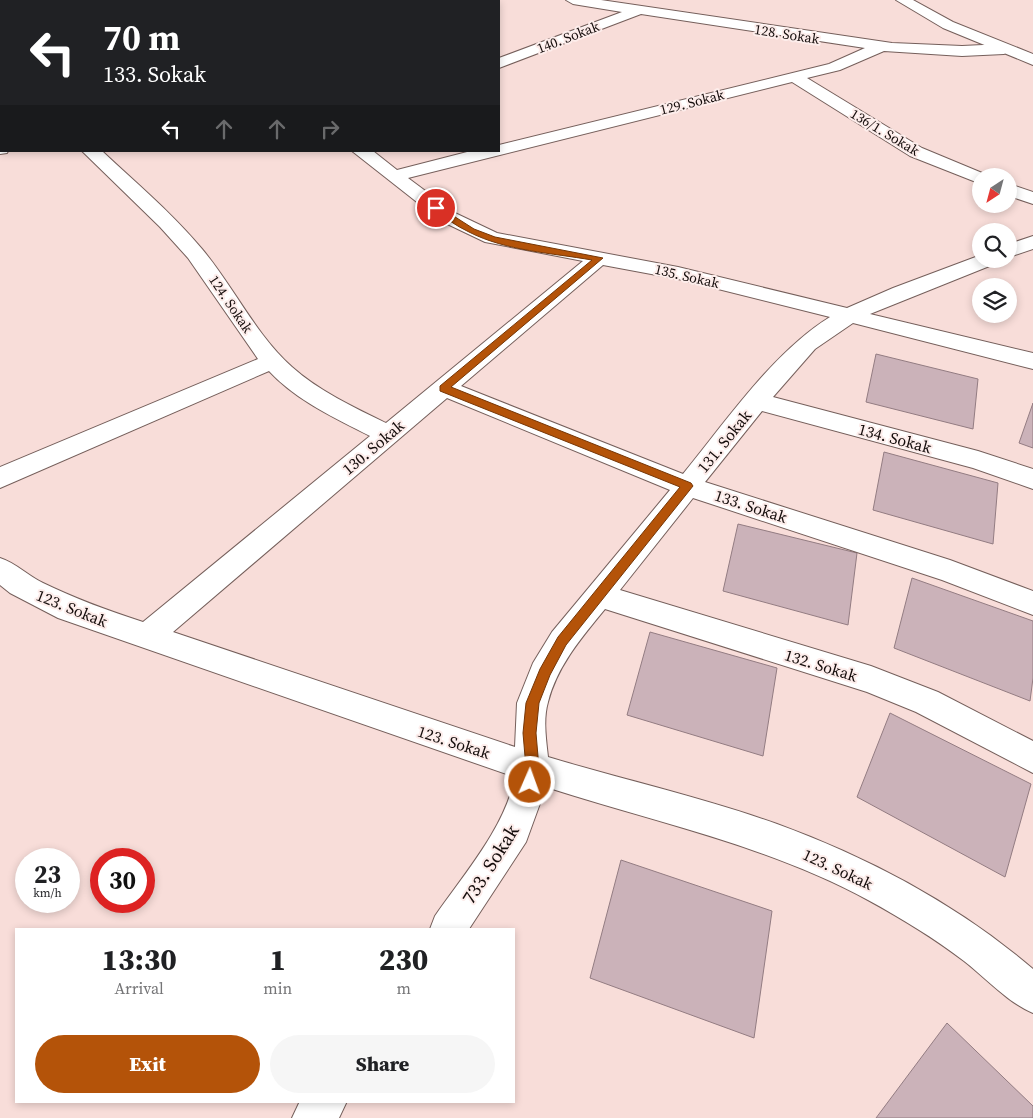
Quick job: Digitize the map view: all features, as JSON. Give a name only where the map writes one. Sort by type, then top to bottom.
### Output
[{"type":"street","name":"128. Sokak","points":[[573,0],[882,47],[962,51],[1004,49]]},
{"type":"street","points":[[902,0],[948,25],[1033,60]]},
{"type":"street","name":"140. Sokak","points":[[500,63],[638,10]]},
{"type":"street","name":"129. Sokak","points":[[500,150],[794,77],[852,61],[882,47]]},
{"type":"street","name":"136/1. Sokak","points":[[794,77],[916,152],[972,175]]},
{"type":"street","name":"124. Sokak","points":[[92,152],[188,246],[208,270],[272,361],[296,383],[330,404],[388,435]]},
{"type":"street","name":"135. Sokak","points":[[362,152],[448,217],[478,233],[519,245],[599,258],[678,274],[1033,361]]},
{"type":"street","points":[[393,176],[490,152]]},
{"type":"street","points":[[1018,193],[1033,198]]},
{"type":"street","points":[[1017,248],[1033,242]]},
{"type":"street","name":"130. Sokak","points":[[148,636],[599,258]]},
{"type":"street","name":"131. Sokak","points":[[532,768],[530,733],[532,703],[544,673],[562,641],[756,401],[801,350],[818,335],[871,305],[972,266]]},
{"type":"street","points":[[0,478],[272,361]]},
{"type":"street","name":"133. Sokak","points":[[444,388],[687,486],[950,571],[1033,603]]},
{"type":"street","name":"134. Sokak","points":[[756,401],[978,460],[1033,479]]},
{"type":"street","name":"123. Sokak","points":[[0,569],[20,585],[68,609],[532,768],[776,841],[835,864],[953,930],[996,960],[1033,994]]},
{"type":"street","name":"132. Sokak","points":[[598,596],[870,680],[927,702],[1033,758]]},
{"type":"street","name":"733. Sokak","points":[[449,928],[514,830],[528,796],[532,768]]},
{"type":"street","points":[[312,1118],[325,1103]]},
{"type":"building","points":[[876,354],[978,379],[973,429],[866,402]]},
{"type":"building","points":[[1033,403],[1033,448],[1019,443]]},
{"type":"building","points":[[884,452],[998,483],[993,544],[873,510]]},
{"type":"building","points":[[738,524],[857,553],[848,625],[723,591]]},
{"type":"building","points":[[912,578],[1033,621],[1033,678],[1030,701],[894,648]]},
{"type":"building","points":[[650,632],[777,668],[763,756],[627,715]]},
{"type":"building","points":[[890,713],[1031,784],[1005,877],[857,797]]},
{"type":"building","points":[[621,860],[772,911],[754,1038],[590,978]]},
{"type":"building","points":[[947,1023],[1033,1106],[1033,1118],[876,1118]]},
{"type":"route","points":[[436,208],[471,230],[492,238],[519,245],[599,258],[444,388],[687,486],[562,641],[544,673],[532,703],[530,733],[532,768],[530,782]]}]
